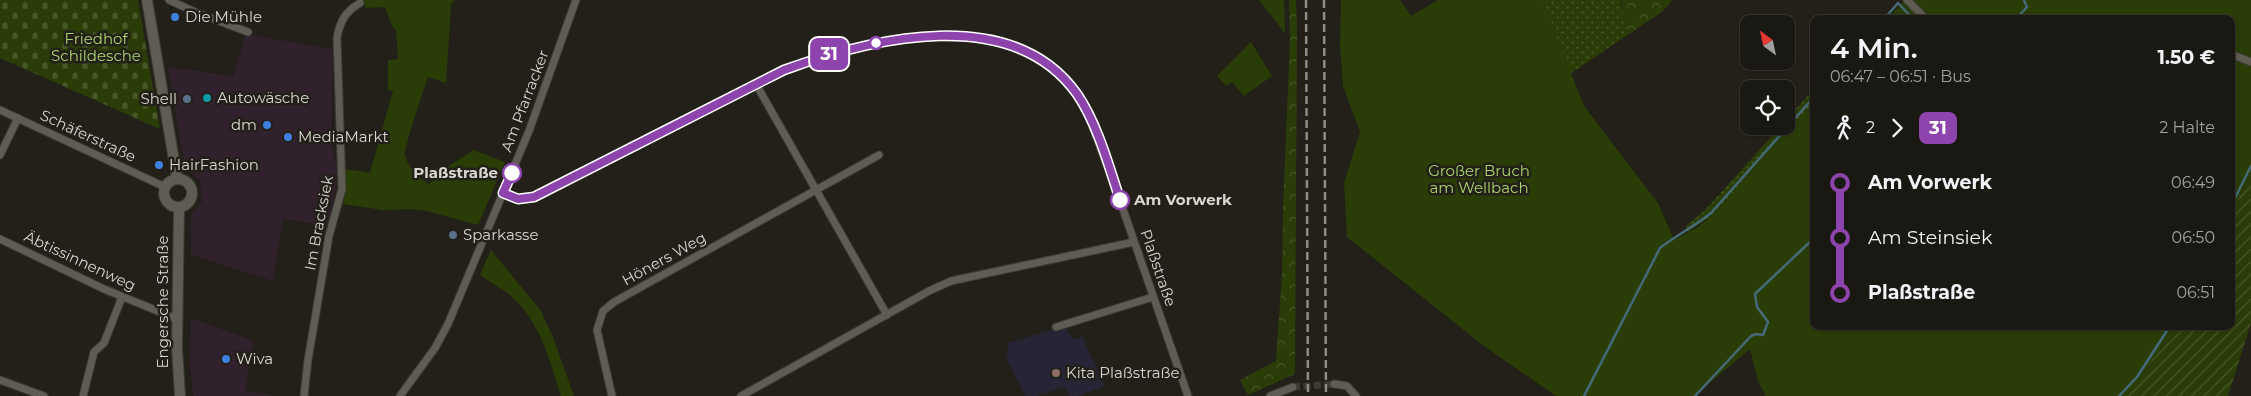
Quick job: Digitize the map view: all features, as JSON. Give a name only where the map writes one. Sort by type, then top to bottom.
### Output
[{"type":"main road","points":[[147,0],[177,178]]},
{"type":"main road","points":[[177,178],[186,180],[192,192],[190,201],[179,207],[174,207],[166,202],[163,192],[164,187],[169,181],[177,178]]},
{"type":"main road","name":"Engersche Straße","points":[[179,207],[177,318],[180,396]]},
{"type":"street","points":[[169,0],[248,32]]},
{"type":"street","name":"Am Pfarracker","points":[[400,396],[430,355],[448,324],[529,131],[576,0]]},
{"type":"street","points":[[1907,0],[1922,15]]},
{"type":"street","name":"Im Bracksiek","points":[[304,396],[308,360],[329,236],[336,214],[342,183],[337,38],[344,15],[360,3]]},
{"type":"street","name":"Plaßstraße","points":[[503,193],[518,199],[534,197],[784,70],[817,58],[887,41],[924,37],[1000,40],[1035,55],[1054,68],[1085,106],[1188,396]]},
{"type":"street","points":[[2235,56],[2251,62]]},
{"type":"street","points":[[756,84],[887,315]]},
{"type":"street","name":"Schäferstraße","points":[[0,110],[164,187]]},
{"type":"street","points":[[0,154],[18,118]]},
{"type":"street","name":"Höners Weg","points":[[612,396],[597,330],[603,311],[614,302],[879,156]]},
{"type":"street","name":"Äbtissinnenweg","points":[[0,239],[122,297],[177,318]]},
{"type":"street","points":[[741,396],[752,394],[929,290],[951,281],[1134,242]]},
{"type":"street","points":[[83,396],[94,352],[104,343],[122,297]]},
{"type":"street","points":[[1056,326],[1153,297]]},
{"type":"street","points":[[0,380],[44,396]]},
{"type":"street","points":[[1334,384],[1347,386],[1356,396]]},
{"type":"street","points":[[1270,396],[1293,387]]},
{"type":"shaded area","points":[[246,34],[333,49],[331,143],[337,168],[336,187],[327,226],[283,219],[273,281],[191,255],[191,215],[202,201],[200,181],[186,168],[184,162],[168,67],[233,76]]},
{"type":"shaded area","points":[[191,318],[254,341],[245,390],[275,396],[193,396],[190,365]]},
{"type":"shaded area","name":"Kita Plaßstraße","points":[[1059,327],[1066,328],[1074,340],[1082,336],[1105,386],[1077,396],[1069,396],[1065,387],[1037,396],[1025,396],[1007,360],[1008,343]]},
{"type":"green space","name":"Friedhof Schildesche","points":[[0,0],[138,0],[160,129],[0,58]]},
{"type":"green space","points":[[362,0],[455,0],[451,4],[446,83],[428,77],[405,155],[408,164],[414,172],[429,184],[450,165],[474,150],[505,162],[478,225],[427,211],[412,209],[383,210],[343,204],[346,188],[345,169],[370,173],[393,91],[388,90],[388,60],[398,59],[396,29],[393,28],[385,7],[366,8]]},
{"type":"green space","points":[[1259,0],[1284,0],[1285,33]]},
{"type":"green space","points":[[1289,0],[1296,0],[1297,29],[1295,374],[1248,395],[1240,380],[1276,361],[1282,274],[1290,40]]},
{"type":"green space","name":"Großer Bruch am Wellbach","points":[[1341,0],[1400,0],[1411,16],[1438,0],[1542,0],[1584,106],[1658,203],[1674,240],[1698,227],[1714,214],[1785,135],[1795,135],[1795,123],[1810,106],[1810,330],[2171,330],[2159,350],[2126,396],[1766,396],[1758,381],[1750,349],[1694,396],[1556,396],[1484,346],[1347,237],[1344,183],[1360,132],[1343,86],[1340,45]]},
{"type":"green space","points":[[1539,0],[1621,0],[1622,14],[1632,32],[1570,74]]},
{"type":"green space","points":[[1622,0],[1671,0],[1671,2],[1662,12],[1632,32],[1622,14]]},
{"type":"green space","points":[[1905,0],[2251,0],[2251,174],[2235,205],[2235,15],[1891,15]]},
{"type":"green space","points":[[1251,42],[1272,76],[1244,96],[1232,82],[1226,86],[1217,76]]},
{"type":"green space","points":[[1810,93],[1810,106],[1795,123],[1795,110]]},
{"type":"green space","points":[[1773,135],[1785,135],[1714,214],[1688,232],[1686,226],[1706,209]]},
{"type":"green space","points":[[2251,174],[2251,323],[2228,396],[2126,396],[2159,350],[2171,330],[2235,330],[2235,205]]},
{"type":"green space","points":[[491,250],[541,311],[553,337],[574,396],[561,396],[547,353],[527,313],[506,292],[480,275]]},
{"type":"waterway","points":[[2020,15],[2027,7],[2024,0]]},
{"type":"waterway","points":[[1888,15],[1898,3],[1909,15]]},
{"type":"waterway","points":[[1584,396],[1660,248],[1711,213],[1810,102]]},
{"type":"waterway","points":[[2235,198],[2251,166]]},
{"type":"waterway","points":[[1695,396],[1751,336],[1756,334],[1763,335],[1768,322],[1757,307],[1755,294],[1810,242]]},
{"type":"waterway","points":[[2119,396],[2137,377],[2167,330]]},
{"type":"tunnel","points":[[1293,387],[1334,384]]},
{"type":"railway","points":[[1306,0],[1308,396]]},
{"type":"railway","points":[[1324,0],[1326,396]]},
{"type":"bus line","name":"31","points":[[512,173],[503,193],[518,199],[534,197],[784,70],[817,58],[887,41],[924,37],[982,38],[1000,40],[1035,55],[1054,68],[1077,94],[1091,120],[1120,200]]},
{"type":"place","name":"Die Mühle","points":[[175,17]]},
{"type":"place","name":"Autowäsche","points":[[207,98]]},
{"type":"place","name":"Shell","points":[[187,99]]},
{"type":"place","name":"dm","points":[[267,125]]},
{"type":"place","name":"MediaMarkt","points":[[288,137]]},
{"type":"place","name":"HairFashion","points":[[159,165]]},
{"type":"place","name":"Plaßstraße","points":[[512,173]]},
{"type":"place","name":"Am Vorwerk","points":[[1120,200]]},
{"type":"place","name":"Sparkasse","points":[[453,235]]},
{"type":"place","name":"Wiva","points":[[226,359]]},
{"type":"place","name":"Kita Plaßstraße","points":[[1056,373]]}]
